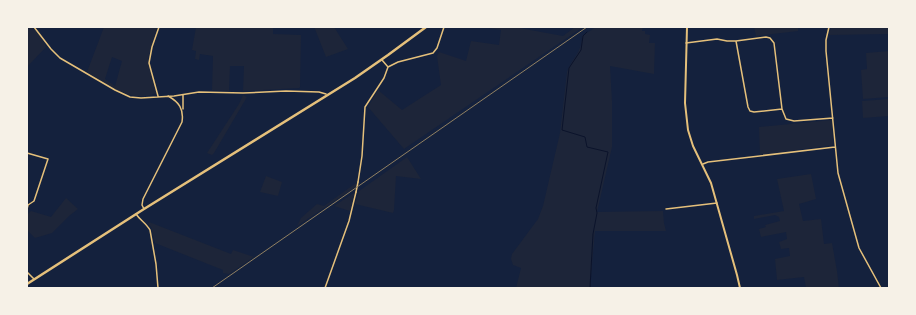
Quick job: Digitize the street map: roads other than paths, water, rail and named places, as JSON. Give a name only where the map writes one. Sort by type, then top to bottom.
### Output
[{"type":"main road","points":[[27,284],[144,208],[382,60],[426,27]]},
{"type":"street","points":[[34,27],[60,58],[115,90],[133,98],[183,95],[199,92],[243,93],[286,91],[319,92],[327,95]]},
{"type":"street","points":[[158,96],[149,63],[152,47],[159,27]]},
{"type":"street","points":[[325,288],[346,228],[356,192],[362,156],[365,107],[384,78],[388,67],[398,62],[433,53],[437,48],[444,27]]},
{"type":"street","points":[[686,27],[685,103],[687,122],[693,146],[711,183],[740,288]]},
{"type":"street","points":[[829,27],[826,40],[826,51],[838,173],[860,248],[881,288]]},
{"type":"street","points":[[686,43],[717,39],[736,41],[766,37],[773,40],[784,116],[789,120],[833,118]]},
{"type":"street","points":[[736,41],[750,111],[754,112],[782,109]]},
{"type":"street","points":[[382,60],[388,67]]},
{"type":"street","points":[[144,208],[142,205],[143,199],[180,127],[183,113],[183,95]]},
{"type":"street","points":[[168,96],[180,105],[183,113]]},
{"type":"street","points":[[703,164],[708,162],[835,147]]},
{"type":"street","points":[[27,153],[48,159],[34,201],[28,205],[27,209]]},
{"type":"street","points":[[666,209],[717,203]]},
{"type":"street","points":[[136,214],[150,230],[156,264],[158,288]]},
{"type":"street","points":[[27,272],[34,279]]},
{"type":"waterway","points":[[587,32],[583,36],[581,50],[569,68],[562,130],[585,137],[587,147],[608,152],[596,208],[597,213],[593,234],[590,288]]},
{"type":"railway","points":[[212,288],[587,27]]}]
